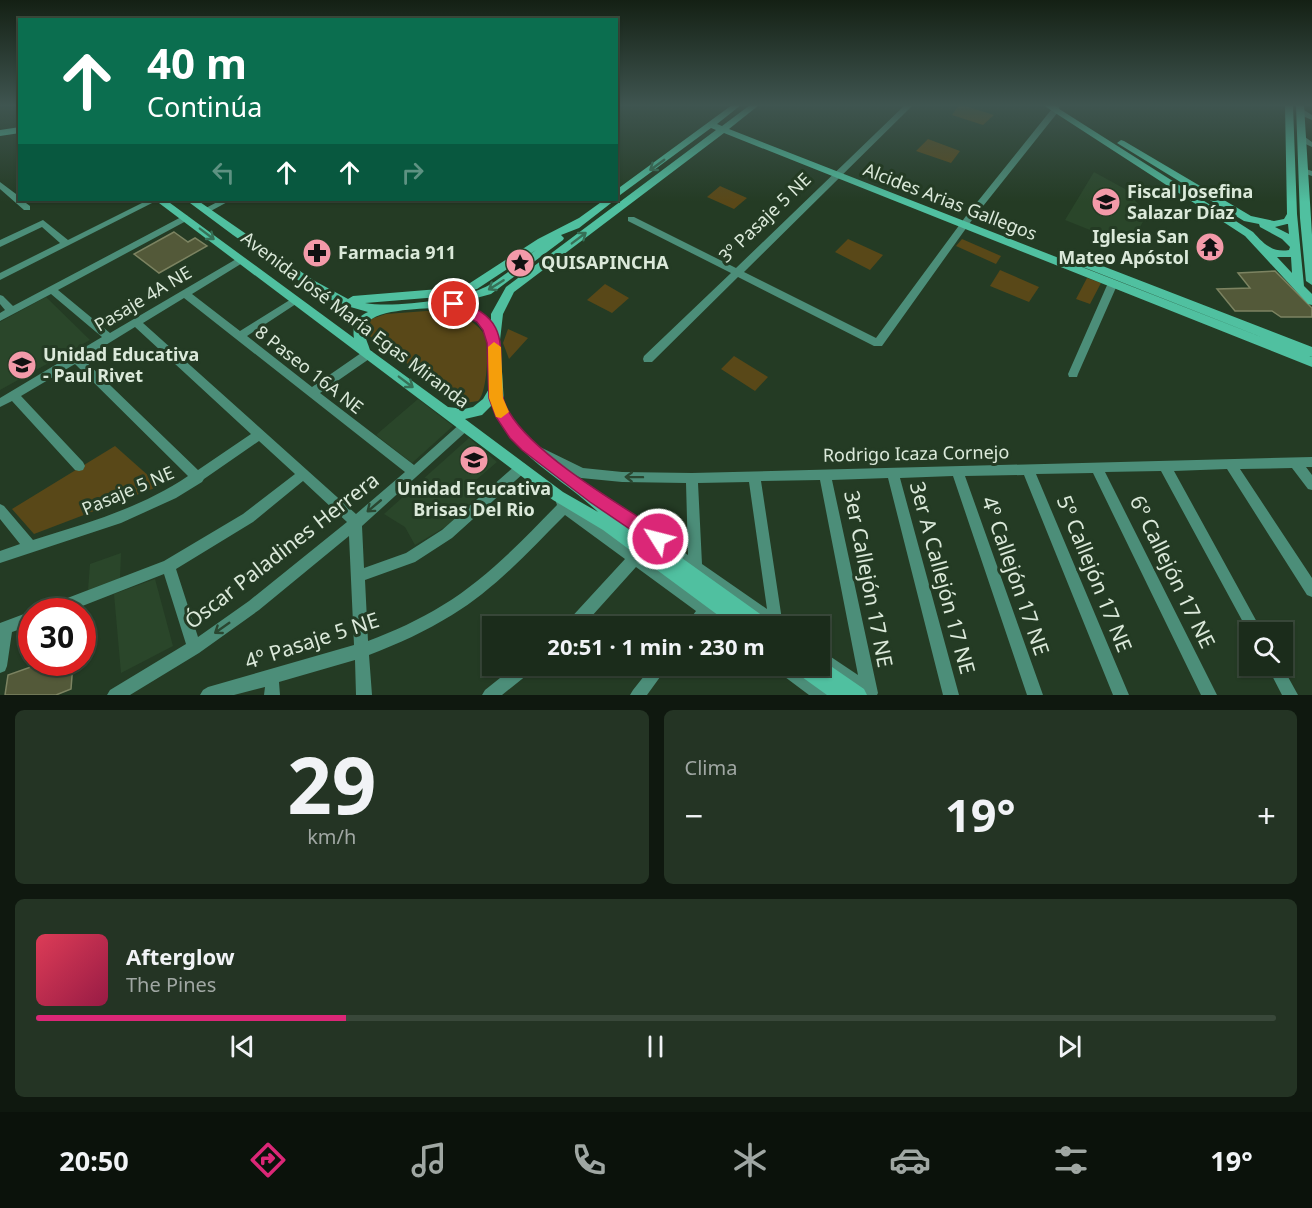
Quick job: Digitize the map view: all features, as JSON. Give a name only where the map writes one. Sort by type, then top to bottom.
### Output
[{"type":"street","points":[[618,194],[701,137]]},
{"type":"street","points":[[494,343],[497,314],[510,290],[703,137]]},
{"type":"street","name":"Alcides Arias Gallegos","points":[[751,137],[967,222],[1312,352]]},
{"type":"street","name":"3º Pasaje 5 NE","points":[[648,359],[874,137]]},
{"type":"street","points":[[631,219],[878,343],[1030,137]]},
{"type":"street","points":[[1102,137],[1250,234],[1312,302]]},
{"type":"street","points":[[1108,137],[1233,211],[1265,224],[1286,237],[1295,247]]},
{"type":"street","points":[[1290,137],[1297,280],[1303,291]]},
{"type":"street","points":[[1302,140],[1312,145]]},
{"type":"street","points":[[1302,140],[1308,172],[1311,276]]},
{"type":"street","points":[[0,185],[18,200]]},
{"type":"street","points":[[1292,199],[1308,205]]},
{"type":"street","points":[[19,201],[27,208]]},
{"type":"street","points":[[0,277],[152,201]]},
{"type":"street","name":"Avenida José María Egas Miranda","points":[[161,201],[444,410],[521,468],[561,502],[608,525],[732,616]]},
{"type":"street","name":"Avenida José María Egas Miranda","points":[[192,201],[311,285],[343,301],[366,308],[434,303],[460,306],[481,319],[489,328],[494,343],[495,389],[501,413],[527,446],[595,497],[614,518],[732,616]]},
{"type":"street","points":[[206,210],[225,201]]},
{"type":"street","points":[[434,303],[468,299],[487,291],[609,201]]},
{"type":"street","points":[[1250,234],[1256,227],[1287,220],[1292,214]]},
{"type":"street","points":[[0,317],[185,218]]},
{"type":"street","points":[[343,301],[440,293],[474,286],[542,241],[581,221]]},
{"type":"street","name":"Alcides Arias Gallegos","points":[[967,222],[1312,362]]},
{"type":"street","points":[[0,244],[43,223],[66,243]]},
{"type":"street","points":[[1261,246],[1285,255],[1293,253],[1295,247]]},
{"type":"street","name":"Pasaje 4A NE","points":[[0,403],[241,260]]},
{"type":"street","points":[[1073,374],[1113,283]]},
{"type":"street","points":[[52,290],[110,338]]},
{"type":"street","name":"8 Paseo 16A NE","points":[[184,293],[414,472]]},
{"type":"street","points":[[0,298],[12,311]]},
{"type":"street","points":[[239,336],[296,300]]},
{"type":"street","points":[[312,393],[367,353],[358,336],[358,326],[369,315],[390,308]]},
{"type":"street","points":[[136,322],[355,521],[364,695]]},
{"type":"street","points":[[76,358],[198,478]]},
{"type":"street","points":[[444,410],[462,414],[479,411],[488,404],[495,389]]},
{"type":"street","points":[[13,395],[79,466]]},
{"type":"street","name":"Óscar Paladines Herrera","points":[[115,695],[194,648],[245,612],[414,472],[465,426]]},
{"type":"street","name":"Pasaje 5 NE","points":[[0,557],[116,519],[172,494],[258,435]]},
{"type":"street","name":"Rodrigo Icaza Cornejo","points":[[527,446],[581,473],[622,477],[754,477],[1312,462]]},
{"type":"street","points":[[1295,462],[1312,485]]},
{"type":"street","points":[[1230,464],[1312,590]]},
{"type":"street","points":[[1165,466],[1250,622]]},
{"type":"street","points":[[359,576],[410,558],[447,534],[521,468]]},
{"type":"street","name":"6º Callejón 17 NE","points":[[1097,468],[1209,695]]},
{"type":"street","name":"5º Callejón 17 NE","points":[[1028,469],[1121,695]]},
{"type":"street","name":"4º Callejón 17 NE","points":[[957,471],[1035,695]]},
{"type":"street","name":"3er A Callejón 17 NE","points":[[892,472],[951,695]]},
{"type":"street","points":[[85,598],[168,566],[248,518],[303,474]]},
{"type":"street","name":"3er Callejón 17 NE","points":[[825,474],[867,694]]},
{"type":"street","points":[[754,477],[772,616]]},
{"type":"street","points":[[692,478],[695,565]]},
{"type":"street","points":[[595,497],[621,512],[695,565],[760,616]]},
{"type":"street","points":[[561,502],[706,609],[726,616]]},
{"type":"street","name":"4º Pasaje 5 NE","points":[[207,695],[362,651],[448,610],[496,573],[561,502]]},
{"type":"street","points":[[0,510],[31,547]]},
{"type":"street","points":[[582,616],[636,557]]},
{"type":"street","points":[[168,566],[194,648]]},
{"type":"street","points":[[701,616],[706,609]]},
{"type":"street","points":[[0,666],[3,629],[18,623]]},
{"type":"street","points":[[830,665],[867,694]]},
{"type":"street","points":[[830,673],[867,694]]},
{"type":"street","points":[[272,676],[272,695]]},
{"type":"street","points":[[490,695],[514,676]]},
{"type":"street","points":[[639,694],[653,676]]},
{"type":"street","points":[[795,676],[821,695]]},
{"type":"street","points":[[815,676],[841,695]]},
{"type":"street","points":[[1280,676],[1290,695]]},
{"type":"shaded area","points":[[928,139],[960,151],[951,163],[916,151]]},
{"type":"shaded area","name":"Fiscal Josefina Salazar Díaz","points":[[1094,172],[1125,189],[1147,214],[1130,246],[1065,220]]},
{"type":"shaded area","points":[[720,186],[747,198],[734,209],[707,197]]},
{"type":"shaded area","points":[[848,239],[883,255],[870,270],[835,252]]},
{"type":"shaded area","points":[[962,239],[1001,256],[996,264],[956,246]]},
{"type":"shaded area","points":[[1000,270],[1039,287],[1029,302],[990,286]]},
{"type":"shaded area","points":[[1087,278],[1101,283],[1090,304],[1076,299]]},
{"type":"shaded area","points":[[605,284],[629,298],[612,313],[587,300]]},
{"type":"shaded area","name":"Unidad Educativa - Paul Rivet","points":[[46,297],[90,340],[0,390],[0,322]]},
{"type":"shaded area","points":[[440,310],[465,318],[484,334],[487,369],[484,389],[478,401],[465,403],[458,401],[367,334],[366,324],[371,319],[386,314]]},
{"type":"shaded area","points":[[508,329],[528,338],[509,359],[503,343]]},
{"type":"shaded area","points":[[734,356],[768,377],[755,391],[721,369]]},
{"type":"shaded area","points":[[418,399],[453,426],[412,463],[376,435]]},
{"type":"shaded area","points":[[469,438],[497,462],[476,480],[485,489],[450,524],[415,545],[405,527],[384,514]]},
{"type":"shaded area","points":[[115,446],[160,486],[34,534],[12,509]]},
{"type":"shaded area","points":[[121,553],[120,578],[88,590],[90,564]]},
{"type":"shaded area","points":[[155,579],[173,646],[121,673],[114,594]]},
{"type":"building","points":[[174,232],[188,242],[195,238],[207,246],[159,273],[134,254]]},
{"type":"building","points":[[1275,271],[1312,308],[1312,317],[1281,317],[1272,311],[1235,311],[1217,289],[1250,288],[1238,273]]},
{"type":"building","points":[[18,671],[18,676],[72,676],[71,689],[56,695],[5,695],[8,675]]},
{"type":"slow traffic","points":[[494,347],[496,398],[501,412]]},
{"type":"place","name":"Fiscal Josefina Salazar Díaz","points":[[1106,202]]},
{"type":"place","name":"Iglesia San Mateo Apóstol","points":[[1210,247]]},
{"type":"place","name":"Farmacia 911","points":[[317,253]]},
{"type":"place","name":"QUISAPINCHA","points":[[520,263]]},
{"type":"place","name":"Unidad Educativa - Paul Rivet","points":[[22,365]]},
{"type":"place","name":"Unidad Ecucativa Brisas Del Rio","points":[[474,460]]},
{"type":"route","points":[[454,304],[481,319],[489,328],[494,343],[496,398],[501,413],[515,433],[527,446],[595,497],[621,512],[658,539]]}]
